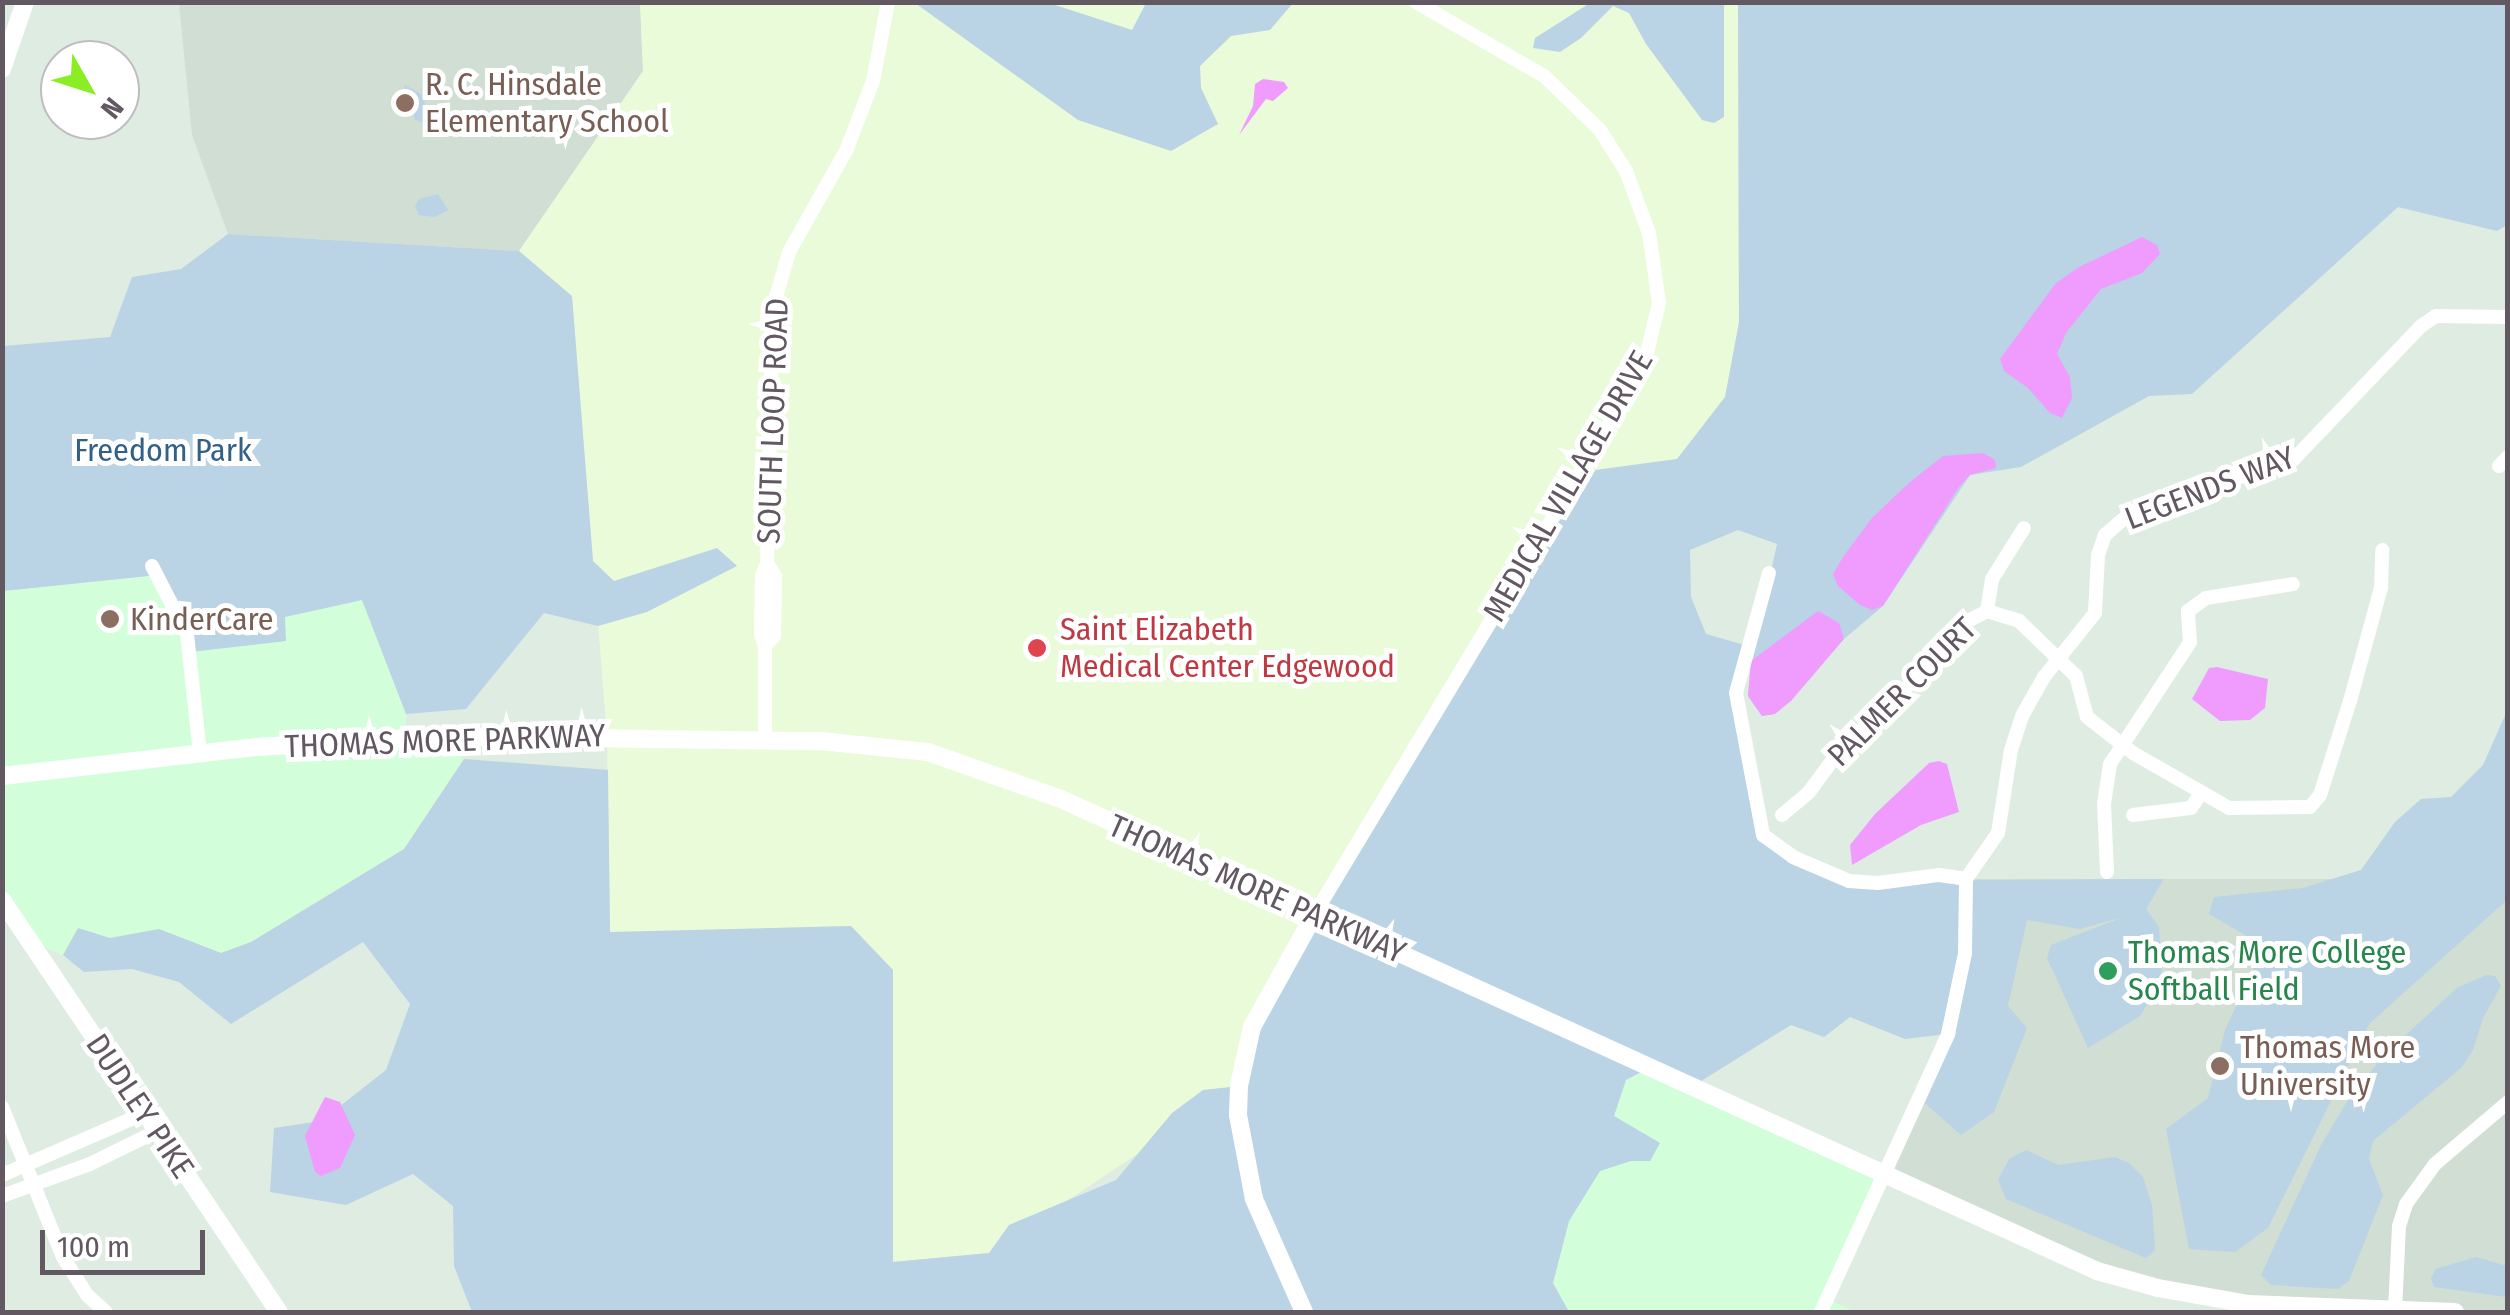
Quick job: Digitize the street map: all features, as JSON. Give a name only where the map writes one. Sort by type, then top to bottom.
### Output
[{"type":"street","points":[[2,69],[26,2]]},
{"type":"street","name":"SOUTH LOOP ROAD","points":[[765,740],[762,592],[767,563],[770,338],[777,286],[789,252],[846,152],[872,81],[888,2]]},
{"type":"street","name":"MEDICAL VILLAGE DRIVE","points":[[1314,915],[1627,394],[1655,332],[1659,303],[1649,233],[1626,172],[1600,130],[1544,76],[1416,2]]},
{"type":"street","name":"LEGENDS WAY","points":[[1966,879],[1998,834],[2014,738],[2029,702],[2095,612],[2100,544],[2119,518],[2294,460],[2420,326],[2436,316],[2508,317]]},
{"type":"street","points":[[1987,611],[1992,580],[2024,528]]},
{"type":"street","name":"PALMER COURT","points":[[1782,814],[1920,674],[1960,625],[1987,611],[2020,622],[2076,676],[2087,717],[2122,746],[2201,793],[2237,809],[2296,808],[2316,802],[2350,701],[2381,588],[2382,550]]},
{"type":"street","points":[[152,566],[187,634],[200,753]]},
{"type":"street","points":[[1769,573],[1736,693],[1763,835],[1793,857],[1849,881],[1878,883],[1939,875],[1966,879],[1959,994],[1948,1034],[1820,1312]]},
{"type":"street","points":[[2107,872],[2107,777],[2114,754],[2190,642],[2188,611],[2193,604],[2293,584]]},
{"type":"street","name":"THOMAS MORE PARKWAY","points":[[2,776],[200,753],[440,736],[765,740],[896,746],[955,759],[1061,800],[2029,1243],[2140,1284],[2248,1304],[2454,1312]]},
{"type":"street","points":[[2132,815],[2191,808],[2201,793]]},
{"type":"street","name":"DUDLEY PIKE","points":[[2,900],[279,1312]]},
{"type":"street","points":[[1304,1312],[1254,1199],[1238,1115],[1239,1086],[1252,1028],[1314,915]]},
{"type":"street","points":[[2395,1310],[2399,1226],[2406,1204],[2435,1164],[2508,1102]]},
{"type":"street","points":[[2,1107],[76,1279],[106,1312]]},
{"type":"street","points":[[2,1176],[144,1114]]},
{"type":"street","points":[[2,1196],[90,1164],[156,1132]]},
{"type":"shaded area","name":"R. C. Hinsdale Elementary School","points":[[179,3],[640,3],[643,71],[519,251],[228,234],[192,135]]},
{"type":"shaded area","name":"Saint Elizabeth Medical Center Edgewood","points":[[640,3],[1738,3],[1739,407],[1239,1086],[989,1253],[893,1262],[893,971],[851,926],[610,933],[607,736],[572,297],[519,251],[643,71]]},
{"type":"shaded area","points":[[1263,79],[1284,82],[1288,88],[1273,101],[1266,99],[1239,135],[1253,106],[1255,84]]},
{"type":"shaded area","points":[[2142,237],[2157,245],[2160,254],[2142,273],[2101,289],[2066,333],[2057,354],[2070,377],[2072,398],[2062,418],[2050,413],[2028,388],[2004,371],[2000,359],[2056,283],[2079,267]]},
{"type":"shaded area","points":[[1983,453],[1995,460],[1996,468],[1970,475],[1959,487],[1883,606],[1872,610],[1860,605],[1838,586],[1833,574],[1843,557],[1872,518],[1910,482],[1943,456]]},
{"type":"shaded area","points":[[158,575],[190,652],[285,641],[284,617],[362,600],[406,714],[406,736],[440,736],[464,759],[404,849],[251,942],[221,953],[159,929],[110,938],[79,929],[63,955],[30,942],[3,900],[3,591]]},
{"type":"shaded area","points":[[1818,611],[1839,623],[1844,639],[1791,701],[1775,714],[1762,716],[1748,696],[1751,661]]},
{"type":"shaded area","points":[[2209,668],[2268,679],[2265,708],[2250,720],[2220,721],[2192,699]]},
{"type":"shaded area","points":[[1929,763],[1947,764],[1959,812],[1921,825],[1852,865],[1850,845],[1875,814]]},
{"type":"shaded area","name":"Thomas More University","points":[[2507,800],[2507,1312],[2455,1312],[2158,1288],[1883,1176],[1948,1034],[1966,879],[2466,879]]},
{"type":"shaded area","points":[[1647,1069],[1883,1176],[1827,1299],[1856,1312],[1569,1312],[1553,1283],[1569,1221],[1600,1171],[1631,1161],[1650,1161],[1660,1143],[1614,1116],[1626,1080]]},
{"type":"shaded area","points":[[325,1097],[340,1102],[355,1135],[340,1168],[321,1176],[315,1172],[305,1136]]},
{"type":"green space","points":[[915,3],[1049,3],[1132,30],[1146,3],[1293,3],[1270,30],[1231,36],[1200,66],[1201,88],[1218,124],[1171,151],[1078,120]]},
{"type":"green space","points":[[1590,3],[1724,3],[1724,117],[1714,123],[1702,120],[1646,44],[1629,13],[1613,6],[1581,38],[1560,52],[1533,48],[1535,38]]},
{"type":"green space","points":[[1738,3],[2507,3],[2507,225],[2497,231],[2398,207],[2192,394],[2149,396],[2021,467],[1970,475],[1883,606],[1844,639],[1775,714],[1762,716],[1748,696],[1751,661],[1777,544],[1738,530],[1690,550],[1691,597],[1706,634],[1748,646],[1739,671],[1763,835],[1849,881],[2164,879],[2146,909],[2159,927],[2162,981],[2140,1016],[2088,1048],[2047,958],[2051,945],[2123,917],[2080,929],[2027,920],[2008,1006],[2027,1028],[1994,1112],[1961,1135],[1919,1098],[1947,1034],[1905,1039],[1850,1017],[1824,1037],[1791,1025],[1690,1088],[1647,1069],[1626,1080],[1614,1116],[1660,1143],[1650,1161],[1631,1161],[1600,1171],[1569,1221],[1553,1283],[1569,1312],[472,1312],[454,1266],[453,1206],[413,1174],[346,1205],[270,1192],[274,1128],[321,1121],[386,1070],[410,1004],[363,942],[231,1024],[179,982],[132,969],[84,972],[63,955],[78,928],[110,938],[159,929],[221,953],[251,942],[404,849],[464,759],[608,770],[610,932],[851,926],[893,970],[893,1262],[989,1253],[1009,1225],[1116,1180],[1172,1113],[1203,1090],[1239,1086],[1252,1027],[1580,472],[1677,459],[1725,397],[1739,322]]},
{"type":"green space","points":[[405,85],[421,94],[431,119],[428,124],[415,120],[412,106],[402,100]]},
{"type":"green space","points":[[438,194],[448,210],[435,217],[419,215],[415,206],[419,199]]},
{"type":"green space","name":"Freedom Park","points":[[228,234],[519,251],[572,296],[593,561],[614,581],[717,548],[737,566],[647,612],[598,626],[544,613],[466,709],[406,714],[362,600],[285,617],[286,641],[190,652],[158,575],[3,591],[3,346],[110,337],[132,277],[181,269]]},
{"type":"green space","points":[[2507,711],[2507,900],[2369,1024],[2268,1228],[2235,1252],[2189,1249],[2166,1129],[2208,1098],[2225,1030],[2264,946],[2209,914],[2214,897],[2303,888],[2361,870],[2395,822],[2421,799],[2451,797],[2483,765]]},
{"type":"green space","points":[[2487,975],[2495,976],[2501,986],[2462,1067],[2373,1141],[2369,1159],[2383,1195],[2349,1281],[2338,1289],[2271,1285],[2261,1275],[2321,1145],[2348,1100],[2384,1055],[2458,987]]},
{"type":"green space","points":[[2026,1150],[2058,1165],[2115,1157],[2129,1163],[2143,1177],[2152,1205],[2155,1250],[2146,1258],[2006,1199],[1998,1180],[2009,1159]]},
{"type":"green space","points":[[2476,1257],[2507,1266],[2507,1297],[2434,1287],[2431,1278],[2436,1269]]},
{"type":"place","name":"R. C. Hinsdale Elementary School","points":[[405,103]]},
{"type":"place","name":"KinderCare","points":[[110,619]]},
{"type":"place","name":"Saint Elizabeth Medical Center Edgewood","points":[[1037,648]]},
{"type":"place","name":"Thomas More College Softball Field","points":[[2108,971]]},
{"type":"place","name":"Thomas More University","points":[[2220,1066]]}]
